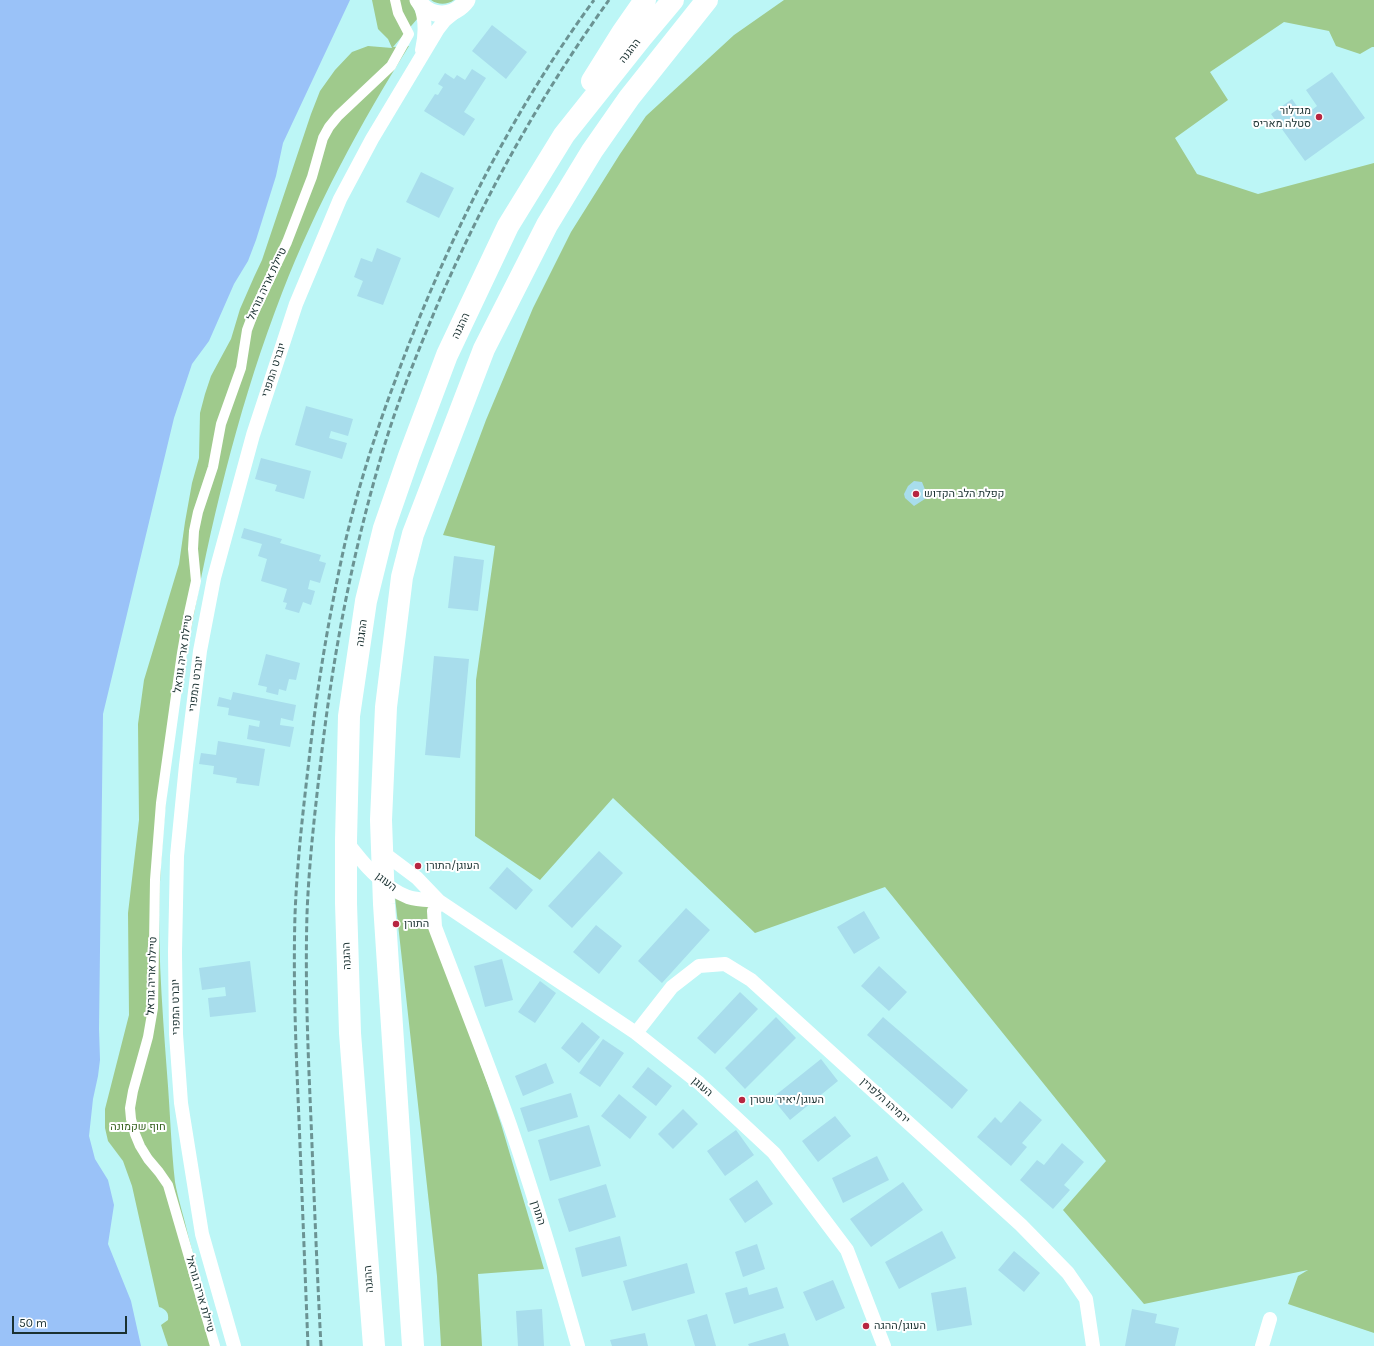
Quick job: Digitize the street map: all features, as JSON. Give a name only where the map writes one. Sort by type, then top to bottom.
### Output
[{"type":"highway","points":[[564,135],[580,101],[602,63],[645,0]]},
{"type":"highway","name":"ההגנה","points":[[374,1346],[350,1033],[346,903],[349,716],[366,601],[384,528],[447,355],[508,226],[564,135],[673,0]]},
{"type":"highway","points":[[413,1346],[381,850],[382,773],[386,707],[402,577],[413,534],[478,363],[547,225],[592,151],[629,98],[707,0]]},
{"type":"street","name":"טיילת אריה גוראל","points":[[215,1346],[168,1185],[140,1146],[131,1119],[130,1108],[133,1091],[148,1037],[153,1008],[155,880],[161,803],[183,646],[196,581],[193,549],[194,531],[198,512],[213,467],[221,424],[241,368],[247,330],[286,242],[312,177],[323,138],[329,127],[338,116],[391,66],[409,34],[398,13],[395,0]]},
{"type":"street","points":[[419,2],[427,10],[446,14],[461,6]]},
{"type":"street","name":"יוברט המפרי","points":[[419,2],[425,16],[425,34],[420,58]]},
{"type":"street","name":"יוברט המפרי","points":[[234,1346],[202,1234],[180,1102],[176,1034],[175,952],[177,856],[186,765],[200,651],[214,578],[253,435],[296,304],[340,199],[372,139],[438,29],[445,20],[461,6]]},
{"type":"street","name":"העוגן","points":[[346,840],[363,862],[382,881],[397,891],[408,897],[439,901]]},
{"type":"street","name":"העוגן","points":[[381,850],[417,878],[439,901],[636,1033],[699,1083],[774,1153],[847,1250],[884,1346]]},
{"type":"street","name":"התורן","points":[[439,901],[434,911],[434,926],[488,1064],[510,1127],[557,1272],[578,1346]]},
{"type":"street","name":"ירמיהו הלפרין","points":[[636,1033],[672,987],[699,966],[725,964],[751,980],[1021,1225],[1068,1272],[1086,1299],[1093,1346]]},
{"type":"street","points":[[1262,1346],[1270,1319]]},
{"type":"green space","name":"חוף שקמונה","points":[[372,0],[410,0],[418,18],[393,47],[409,46],[356,135],[324,197],[282,293],[254,371],[231,451],[211,532],[194,614],[178,707],[169,769],[163,832],[160,889],[159,942],[163,1020],[175,1182],[219,1346],[168,1346],[161,1325],[168,1320],[168,1315],[164,1309],[159,1307],[132,1186],[123,1161],[108,1141],[105,1128],[105,1109],[129,1015],[128,913],[139,820],[138,724],[144,680],[179,564],[192,483],[199,458],[200,413],[205,394],[211,376],[231,339],[240,309],[262,260],[320,91],[335,70],[352,52],[368,46],[392,48],[388,39],[378,29]]},
{"type":"green space","points":[[431,0],[454,0],[442,4]]},
{"type":"green space","points":[[784,0],[1374,0],[1374,47],[1360,54],[1336,46],[1329,31],[1284,22],[1210,72],[1228,100],[1175,138],[1197,174],[1258,194],[1374,163],[1374,1333],[1288,1304],[1298,1276],[1308,1270],[1144,1304],[1063,1210],[1106,1161],[885,887],[755,933],[613,798],[540,880],[475,836],[476,680],[495,546],[443,535],[486,420],[533,308],[571,232],[620,154],[646,116],[734,35]]},
{"type":"green space","points":[[395,897],[433,905],[428,920],[501,1124],[544,1269],[478,1274],[482,1346],[441,1346],[437,1276]]},
{"type":"water","points":[[0,0],[350,0],[283,143],[276,176],[248,261],[234,284],[209,341],[192,364],[174,418],[103,714],[99,1029],[100,1060],[93,1099],[89,1136],[95,1159],[108,1180],[114,1205],[108,1244],[131,1301],[141,1346],[0,1346]]},
{"type":"building","points":[[492,25],[527,52],[506,79],[472,51]]},
{"type":"building","points":[[472,69],[486,78],[464,112],[475,119],[464,136],[424,111],[435,94],[438,95],[443,87],[438,84],[445,73],[454,79],[457,75],[465,80]]},
{"type":"building","name":"מגדלור סטלה מאריס","points":[[1332,72],[1365,118],[1305,161],[1271,114],[1292,99],[1304,116],[1317,106],[1306,90]]},
{"type":"building","points":[[421,172],[454,188],[439,218],[406,202]]},
{"type":"building","points":[[377,248],[401,258],[383,305],[357,296],[363,281],[354,277],[361,258],[372,262]]},
{"type":"building","points":[[306,406],[353,419],[348,436],[331,431],[329,438],[347,443],[342,459],[295,445]]},
{"type":"building","points":[[261,458],[311,471],[304,499],[275,491],[277,485],[255,479]]},
{"type":"building","name":"קפלת הלב הקדוש","points":[[914,481],[922,482],[928,497],[914,506],[905,498],[904,494],[908,486]]},
{"type":"building","points":[[244,528],[282,539],[280,543],[321,555],[319,561],[326,563],[320,583],[310,580],[308,589],[315,591],[311,605],[303,602],[299,613],[285,609],[287,603],[283,602],[287,589],[261,581],[267,559],[258,556],[262,544],[241,538]]},
{"type":"building","points":[[454,556],[484,560],[478,611],[448,608]]},
{"type":"building","points":[[266,654],[300,663],[296,680],[289,679],[286,691],[279,689],[278,695],[266,692],[267,687],[258,685]]},
{"type":"building","points":[[434,656],[469,659],[460,758],[425,755]]},
{"type":"building","points":[[233,692],[296,705],[293,721],[281,718],[280,725],[294,727],[290,747],[247,739],[249,725],[259,727],[260,721],[228,715],[229,708],[217,706],[219,697],[231,700]]},
{"type":"building","points":[[218,741],[265,749],[259,786],[236,783],[237,778],[213,774],[214,766],[199,764],[201,753],[216,755]]},
{"type":"building","points":[[599,851],[623,873],[572,928],[548,906]]},
{"type":"building","points":[[507,867],[533,890],[516,910],[489,888]]},
{"type":"building","points":[[686,908],[710,930],[662,983],[638,961]]},
{"type":"building","points":[[864,911],[880,938],[854,954],[837,927]]},
{"type":"building","points":[[596,925],[622,946],[599,974],[573,952]]},
{"type":"building","points":[[502,959],[513,1000],[485,1007],[474,966]]},
{"type":"building","points":[[250,961],[256,1012],[210,1017],[208,998],[226,996],[225,987],[202,990],[199,968]]},
{"type":"building","points":[[879,966],[907,992],[889,1011],[861,986]]},
{"type":"building","points":[[540,981],[556,993],[535,1023],[518,1012]]},
{"type":"building","points":[[740,992],[758,1009],[715,1054],[697,1038]]},
{"type":"building","points":[[776,1017],[796,1038],[745,1089],[725,1068]]},
{"type":"building","points":[[883,1017],[968,1090],[952,1109],[867,1035]]},
{"type":"building","points":[[582,1022],[600,1037],[579,1063],[561,1048]]},
{"type":"building","points":[[603,1039],[624,1053],[600,1087],[579,1073]]},
{"type":"building","points":[[821,1059],[838,1081],[790,1120],[772,1098]]},
{"type":"building","points":[[546,1063],[554,1083],[523,1096],[515,1076]]},
{"type":"building","points":[[648,1067],[672,1086],[656,1106],[632,1087]]},
{"type":"building","points":[[571,1093],[578,1117],[528,1132],[520,1108]]},
{"type":"building","points":[[619,1094],[647,1117],[630,1139],[601,1116]]},
{"type":"building","points":[[1020,1101],[1042,1120],[1022,1143],[1027,1147],[1011,1166],[977,1137],[995,1117],[1001,1123]]},
{"type":"building","points":[[683,1109],[698,1124],[673,1149],[658,1134]]},
{"type":"building","points":[[835,1116],[851,1136],[818,1162],[802,1141]]},
{"type":"building","points":[[589,1125],[601,1166],[550,1181],[538,1140]]},
{"type":"building","points":[[736,1130],[754,1155],[725,1176],[707,1151]]},
{"type":"building","points":[[1062,1143],[1084,1162],[1064,1185],[1070,1190],[1053,1209],[1020,1180],[1037,1160],[1044,1165]]},
{"type":"building","points":[[877,1156],[889,1180],[843,1203],[832,1178]]},
{"type":"building","points":[[757,1180],[773,1204],[745,1223],[729,1199]]},
{"type":"building","points":[[903,1182],[923,1210],[871,1247],[850,1219]]},
{"type":"building","points":[[606,1184],[616,1217],[569,1232],[558,1199]]},
{"type":"building","points":[[942,1231],[956,1258],[899,1289],[885,1262]]},
{"type":"building","points":[[620,1236],[627,1266],[582,1277],[575,1248]]},
{"type":"building","points":[[757,1244],[765,1269],[743,1277],[735,1252]]},
{"type":"building","points":[[1014,1251],[1040,1273],[1024,1292],[998,1270]]},
{"type":"building","points":[[687,1263],[695,1293],[632,1311],[623,1281]]},
{"type":"building","points":[[833,1280],[845,1308],[816,1321],[803,1292]]},
{"type":"building","points":[[747,1287],[749,1295],[777,1287],[784,1308],[734,1324],[725,1293]]},
{"type":"building","points":[[966,1287],[972,1325],[937,1331],[931,1293]]},
{"type":"building","points":[[542,1309],[544,1346],[518,1346],[516,1311]]},
{"type":"building","points":[[1132,1309],[1157,1314],[1155,1323],[1179,1328],[1175,1346],[1125,1346]]},
{"type":"building","points":[[707,1314],[716,1346],[695,1346],[687,1320]]},
{"type":"building","points":[[645,1333],[648,1346],[612,1346],[610,1340]]},
{"type":"building","points":[[785,1333],[789,1346],[749,1346],[748,1344]]},
{"type":"railway","points":[[308,1346],[296,1043],[294,966],[295,915],[300,837],[312,733],[324,651],[339,570],[355,502],[374,441],[414,331],[435,281],[457,232],[507,136],[563,44],[594,0]]},
{"type":"railway","points":[[321,1346],[308,1043],[306,966],[307,914],[312,836],[326,720],[345,602],[363,524],[384,447],[408,377],[436,308],[473,227],[514,149],[559,73],[609,0]]},
{"type":"place","name":"מגדלור סטלה מאריס","points":[[1319,117]]},
{"type":"place","name":"קפלת הלב הקדוש","points":[[916,494]]},
{"type":"place","name":"העוגן/התורן","points":[[418,866]]},
{"type":"place","name":"התורן","points":[[396,924]]},
{"type":"place","name":"העוגן/יאיר שטרן","points":[[742,1100]]},
{"type":"place","name":"העוגן/ההגה","points":[[866,1326]]}]
